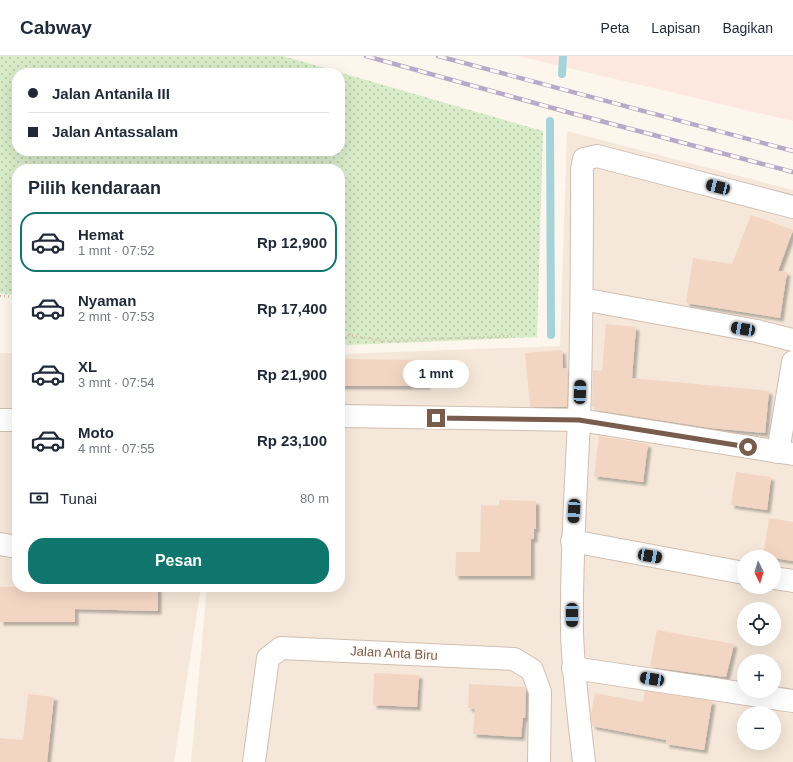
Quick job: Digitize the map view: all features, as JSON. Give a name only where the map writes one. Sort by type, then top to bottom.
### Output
[{"type":"street","points":[[584,762],[573,668],[572,541],[579,420],[582,299],[582,169],[584,159],[597,156],[793,206]]},
{"type":"street","points":[[582,299],[757,331],[793,340]]},
{"type":"street","points":[[345,416],[579,420],[786,453],[793,362]]},
{"type":"street","points":[[0,420],[12,420]]},
{"type":"street","points":[[572,541],[737,572]]},
{"type":"street","points":[[0,544],[12,545]]},
{"type":"street","points":[[781,579],[793,582]]},
{"type":"street","name":"Jalan Anta Biru","points":[[254,762],[268,658],[281,648],[514,659],[532,670],[540,692],[539,762]]},
{"type":"street","points":[[573,668],[793,701]]},
{"type":"path","points":[[0,296],[12,297]]},
{"type":"path","points":[[345,335],[383,341],[512,336]]},
{"type":"shaded area","points":[[518,56],[793,56],[793,121]]},
{"type":"shaded area","points":[[567,131],[793,190],[793,762],[191,762],[207,592],[345,592],[345,354],[560,346]]},
{"type":"shaded area","points":[[0,353],[12,353],[12,592],[200,592],[174,762],[0,762]]},
{"type":"green space","points":[[0,56],[283,56],[325,68],[12,68],[12,156],[345,156],[345,74],[543,131],[537,337],[345,345],[345,164],[12,164],[12,295],[0,293]]},
{"type":"building","points":[[751,215],[793,230],[778,271],[787,272],[780,318],[686,303],[693,258],[732,264]]},
{"type":"building","points":[[606,324],[636,327],[632,378],[769,391],[765,433],[711,428],[595,410],[596,407],[592,407],[593,370],[602,371]]},
{"type":"building","points":[[562,350],[563,368],[568,369],[567,407],[530,407],[525,353]]},
{"type":"building","points":[[345,359],[428,360],[427,386],[345,386]]},
{"type":"building","points":[[599,436],[648,444],[643,482],[594,476]]},
{"type":"building","points":[[736,472],[771,477],[767,510],[731,505]]},
{"type":"building","points":[[499,500],[536,501],[536,529],[534,529],[534,539],[531,539],[531,576],[455,576],[456,552],[480,552],[481,505],[499,506]]},
{"type":"building","points":[[769,518],[793,522],[793,561],[781,559],[781,550],[764,550]]},
{"type":"building","points":[[0,587],[12,587],[12,592],[158,592],[158,611],[75,609],[75,622],[0,622]]},
{"type":"building","points":[[657,630],[734,644],[726,677],[650,667]]},
{"type":"building","points":[[374,673],[419,675],[417,707],[373,705]]},
{"type":"building","points":[[469,684],[525,687],[525,718],[523,718],[521,737],[473,734],[475,709],[468,708]]},
{"type":"building","points":[[645,691],[712,701],[704,750],[666,744],[666,740],[592,726],[591,713],[595,693],[643,702]]},
{"type":"building","points":[[28,694],[54,697],[47,762],[0,762],[0,738],[23,740]]},
{"type":"waterway","points":[[562,74],[563,56]]},
{"type":"waterway","points":[[550,121],[551,335]]},
{"type":"railway","points":[[366,56],[567,112],[793,172]]},
{"type":"railway","points":[[438,56],[793,151]]},
{"type":"route","points":[[436,418],[579,420],[748,447]]}]
